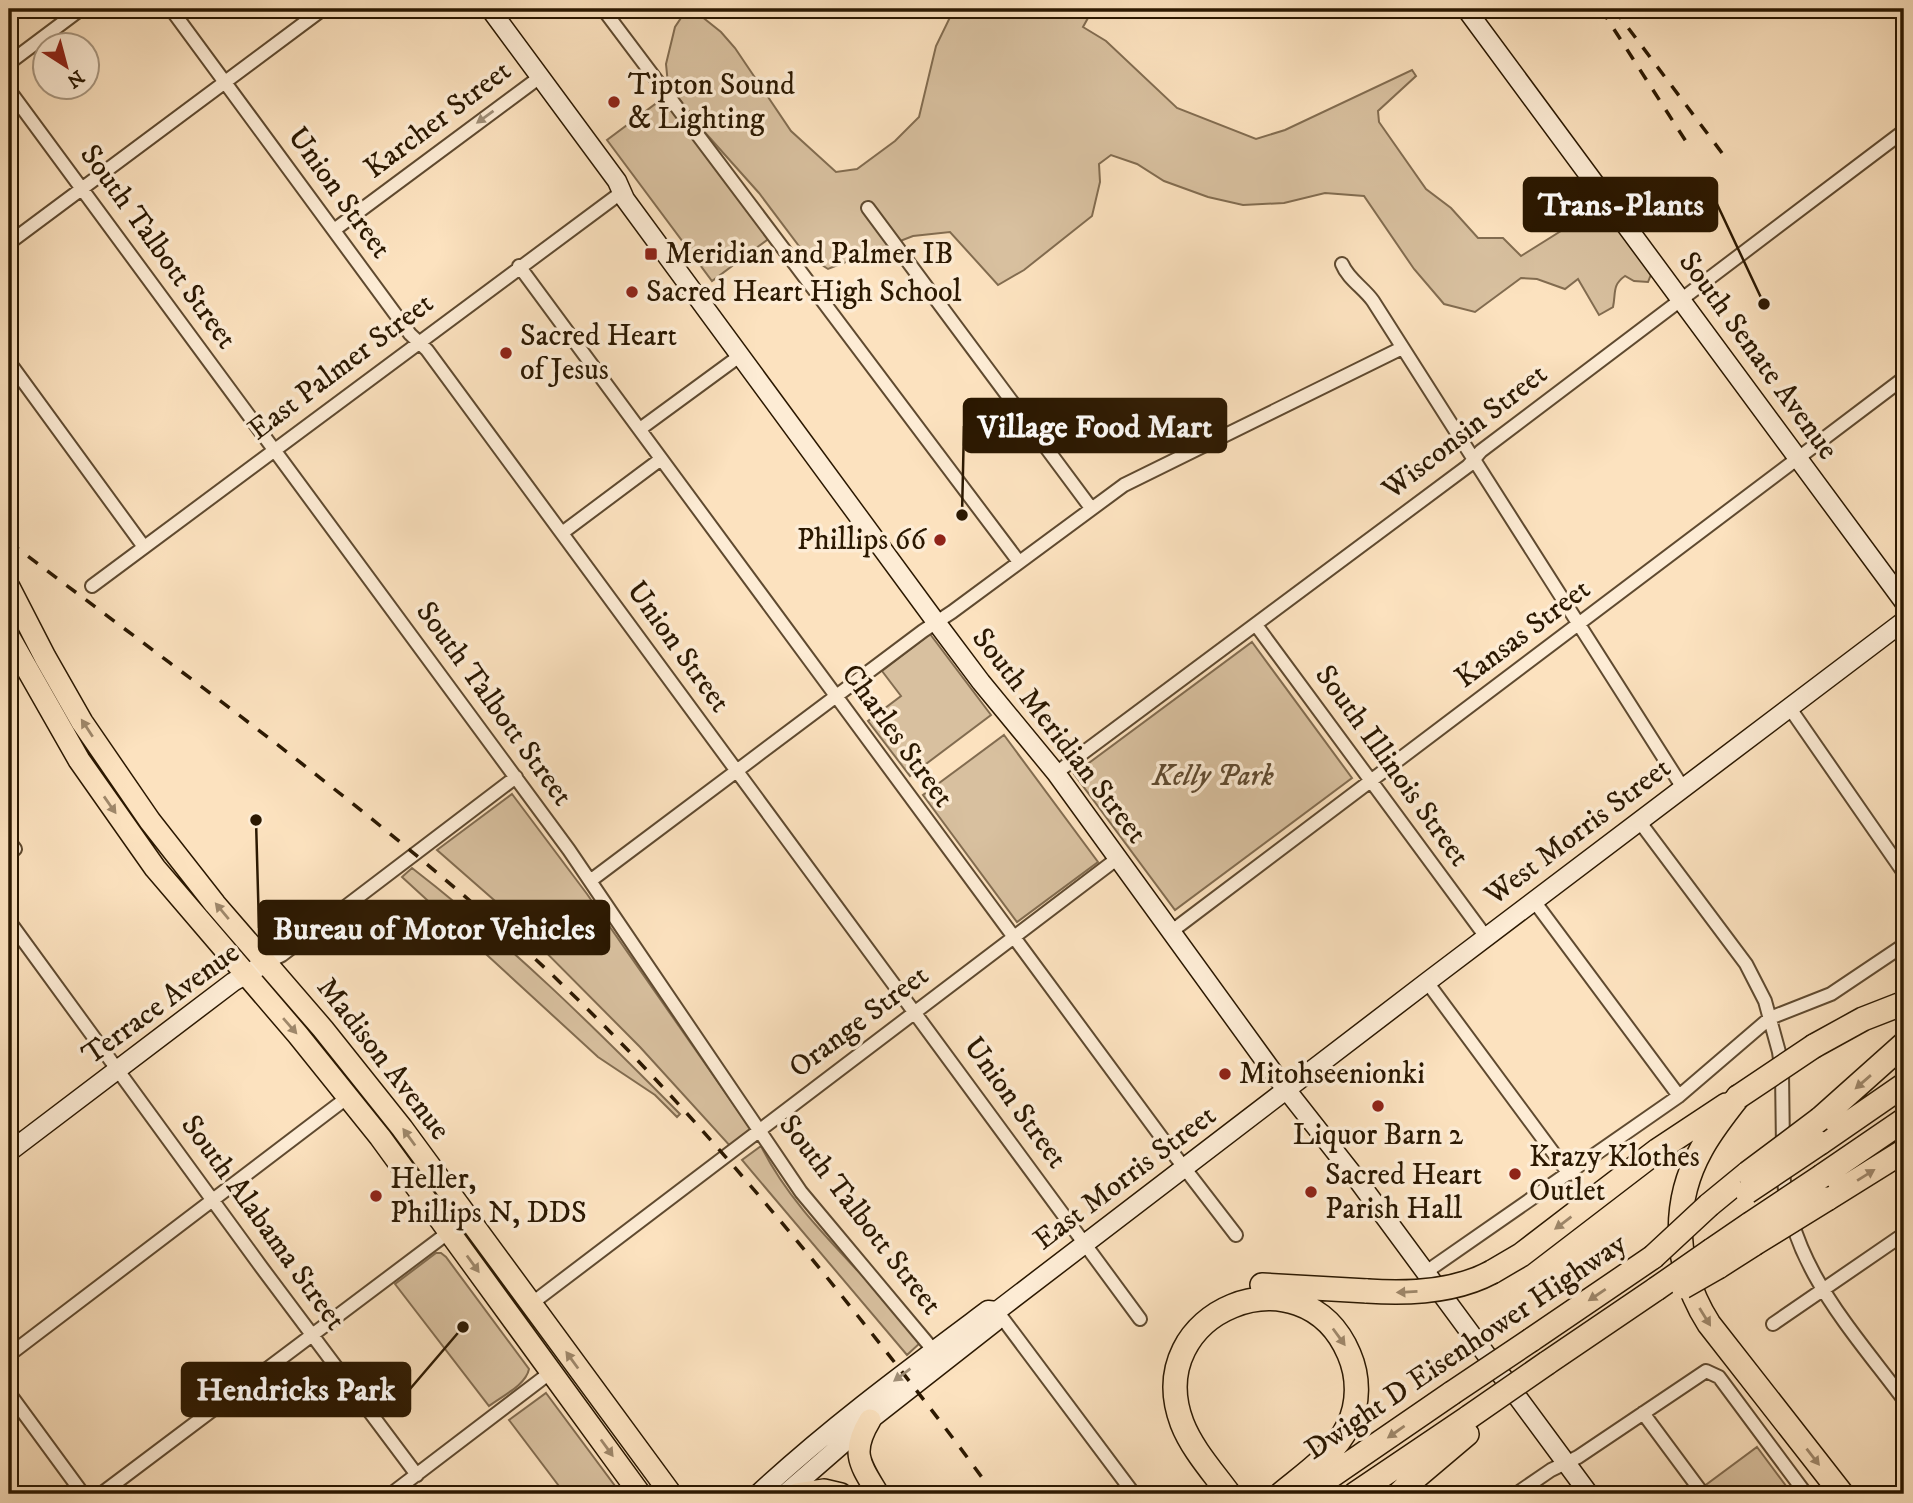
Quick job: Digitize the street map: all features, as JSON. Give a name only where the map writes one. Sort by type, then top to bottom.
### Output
[{"type":"highway","points":[[1213,1494],[1173,1436],[1165,1410],[1163,1383],[1169,1351],[1182,1326],[1210,1301],[1251,1286],[1273,1285],[1408,1292],[1461,1284],[1492,1272],[1521,1255],[1658,1150],[1814,1046],[1863,1019],[1897,1005]]},
{"type":"highway","points":[[1748,1183],[1904,1044]]},
{"type":"highway","name":"Dwight D Eisenhower Highway","points":[[1305,1494],[1653,1257],[1748,1183],[1820,1143],[1904,1085]]},
{"type":"highway","points":[[1738,1097],[1701,1150],[1687,1183],[1680,1228],[1683,1265],[1693,1294],[1709,1324],[1842,1494]]},
{"type":"highway","name":"Dwight D Eisenhower Highway","points":[[1355,1494],[1471,1423],[1527,1378],[1593,1333],[1752,1234],[1822,1176],[1904,1120]]},
{"type":"highway","points":[[1752,1234],[1827,1199],[1904,1151]]},
{"type":"highway","points":[[1229,1494],[1193,1445],[1183,1425],[1176,1398],[1178,1371],[1185,1350],[1206,1321],[1229,1306],[1266,1298],[1293,1303],[1326,1321],[1346,1347],[1356,1378],[1355,1405],[1342,1436],[1321,1461],[1281,1494]]},
{"type":"highway","points":[[1399,1494],[1471,1423]]},
{"type":"main road","name":"South Meridian Street","points":[[490,9],[936,622],[1056,773],[1287,1090],[1426,1272],[1589,1494]]},
{"type":"main road","name":"South Senate Avenue","points":[[1466,9],[1904,602]]},
{"type":"main road","name":"Madison Avenue","points":[[9,587],[64,690],[128,790],[196,880],[377,1097],[671,1494]]},
{"type":"main road","name":"West Morris Street","points":[[1287,1090],[1904,621]]},
{"type":"main road","name":"Madison Avenue","points":[[9,637],[61,730],[108,803],[155,868],[348,1097],[640,1494]]},
{"type":"main road","name":"Terrace Avenue","points":[[12,1142],[245,974],[266,963]]},
{"type":"main road","name":"East Morris Street","points":[[785,1494],[870,1420],[995,1322],[997,1311],[1287,1090]]},
{"type":"main road","name":"East Morris Street","points":[[758,1494],[815,1441],[988,1310],[997,1311]]},
{"type":"main road","points":[[870,1420],[860,1436],[858,1454],[862,1468],[878,1494]]},
{"type":"main road","points":[[797,1494],[824,1490],[841,1494]]},
{"type":"street","points":[[9,63],[81,9]]},
{"type":"street","name":"Union Street","points":[[171,9],[418,342],[427,350],[1140,1319]]},
{"type":"street","points":[[9,243],[323,9]]},
{"type":"street","points":[[603,9],[1019,562]]},
{"type":"street","name":"Karcher Street","points":[[334,230],[540,77]]},
{"type":"street","name":"South Talbott Street","points":[[9,90],[516,777],[590,881],[801,1192],[934,1350]]},
{"type":"street","name":"Wisconsin Street","points":[[1056,773],[1474,460],[1481,451],[1904,131]]},
{"type":"street","name":"East Palmer Street","points":[[92,586],[622,192]]},
{"type":"street","points":[[868,208],[1091,508]]},
{"type":"street","points":[[1342,264],[1346,273],[1369,295],[1683,788]]},
{"type":"street","name":"Charles Street","points":[[519,266],[1236,1235]]},
{"type":"street","points":[[590,881],[835,696],[1124,485],[1402,348]]},
{"type":"street","points":[[640,429],[741,355]]},
{"type":"street","points":[[9,362],[145,547]]},
{"type":"street","name":"Kansas Street","points":[[1172,931],[1904,378]]},
{"type":"street","points":[[562,533],[662,459]]},
{"type":"street","name":"South Illinois Street","points":[[1256,625],[1486,937]]},
{"type":"street","points":[[1789,708],[1904,873]]},
{"type":"street","name":"Terrace Avenue","points":[[266,963],[282,955],[516,777]]},
{"type":"street","points":[[1639,821],[1746,964],[1758,987],[1779,1052],[1785,1185],[1798,1243],[1823,1290],[1904,1400]]},
{"type":"street","name":"Orange Street","points":[[531,1304],[1118,858]]},
{"type":"street","points":[[1534,901],[1679,1096]]},
{"type":"street","name":"South Alabama Street","points":[[9,921],[417,1475]]},
{"type":"street","points":[[1426,1272],[1679,1096],[1770,1018],[1830,994],[1904,945]]},
{"type":"street","points":[[1427,982],[1569,1174]]},
{"type":"street","points":[[9,1355],[348,1097]]},
{"type":"street","points":[[101,1494],[449,1232]]},
{"type":"street","points":[[1773,1324],[1904,1234]]},
{"type":"street","points":[[997,1311],[1131,1490]]},
{"type":"street","points":[[391,1494],[551,1372]]},
{"type":"street","points":[[1516,1494],[1551,1470],[1567,1464],[1701,1372],[1711,1372],[1719,1377],[1806,1494]]},
{"type":"street","points":[[9,1393],[83,1494]]},
{"type":"street","points":[[1643,1413],[1703,1494]]},
{"type":"green space","points":[[954,9],[1093,9],[1083,27],[1106,41],[1177,108],[1256,139],[1285,130],[1412,70],[1416,76],[1378,111],[1379,122],[1426,189],[1451,208],[1478,238],[1503,238],[1521,256],[1569,226],[1582,226],[1597,214],[1609,216],[1652,272],[1648,282],[1634,281],[1625,276],[1621,279],[1615,290],[1613,307],[1599,315],[1578,279],[1565,289],[1537,279],[1521,278],[1475,312],[1444,304],[1414,269],[1364,196],[1325,193],[1284,203],[1243,205],[1208,197],[1164,181],[1137,164],[1111,155],[1099,164],[1100,182],[1092,216],[1024,270],[998,285],[950,232],[913,236],[828,269],[805,254],[759,193],[701,128],[668,84],[666,64],[675,27],[681,18],[701,16],[735,48],[791,131],[836,172],[857,169],[895,141],[919,117],[936,46]]},
{"type":"green space","points":[[666,96],[771,237],[712,281],[607,140]]},
{"type":"green space","points":[[930,634],[991,715],[910,776],[868,721],[901,696],[882,671]]},
{"type":"green space","name":"Kelly Park","points":[[1252,642],[1352,778],[1175,910],[1074,774]]},
{"type":"green space","points":[[1004,735],[1098,862],[1017,922],[923,795]]},
{"type":"green space","points":[[512,794],[587,894],[752,1131],[731,1147],[640,1047],[494,900],[437,850]]},
{"type":"green space","points":[[412,868],[517,956],[680,1114],[677,1117],[655,1095],[598,1057],[402,877]]},
{"type":"green space","points":[[761,1146],[797,1202],[920,1343],[907,1355],[742,1160]]},
{"type":"green space","points":[[436,1253],[446,1257],[529,1369],[518,1385],[489,1406],[395,1284]]},
{"type":"green space","points":[[546,1393],[621,1494],[565,1494],[509,1420]]},
{"type":"green space","points":[[1757,1447],[1792,1494],[1708,1494],[1703,1487]]},
{"type":"railway","points":[[1601,9],[1687,143]]},
{"type":"railway","points":[[1614,9],[1722,153]]},
{"type":"railway","points":[[9,542],[200,685],[388,832],[509,935],[594,1015],[674,1099],[751,1186],[890,1356],[994,1494]]},
{"type":"place","name":"Tipton Sound & Lighting","points":[[614,102]]},
{"type":"place","name":"Meridian and Palmer IB","points":[[651,254]]},
{"type":"place","name":"Sacred Heart High School","points":[[632,292]]},
{"type":"place","name":"Trans-Plants","points":[[1764,304]]},
{"type":"place","name":"Sacred Heart of Jesus","points":[[506,353]]},
{"type":"place","name":"Village Food Mart","points":[[962,515]]},
{"type":"place","name":"Phillips 66","points":[[940,540]]},
{"type":"place","name":"Bureau of Motor Vehicles","points":[[256,820]]},
{"type":"place","name":"Mitohseenionki","points":[[1225,1074]]},
{"type":"place","name":"Liquor Barn 2","points":[[1378,1106]]},
{"type":"place","name":"Krazy Klothes Outlet","points":[[1515,1174]]},
{"type":"place","name":"Sacred Heart Parish Hall","points":[[1311,1192]]},
{"type":"place","name":"Heller, Phillips N, DDS","points":[[376,1196]]},
{"type":"place","name":"Hendricks Park","points":[[463,1327]]}]
